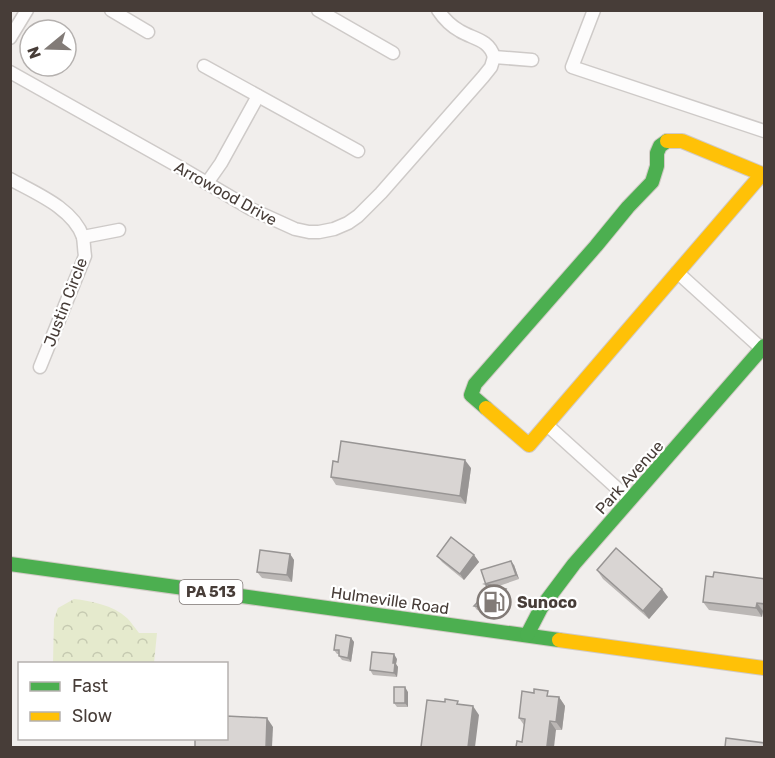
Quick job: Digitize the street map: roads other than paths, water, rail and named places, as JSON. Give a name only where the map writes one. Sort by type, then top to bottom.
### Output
[{"type":"street","points":[[10,38],[27,10]]},
{"type":"street","points":[[111,10],[148,32]]},
{"type":"street","points":[[318,10],[393,53]]},
{"type":"street","points":[[438,10],[448,23],[458,30],[485,42],[494,57],[532,60]]},
{"type":"street","points":[[594,10],[572,67],[765,131]]},
{"type":"street","name":"Arrowood Drive","points":[[10,72],[251,209],[295,229],[318,232],[348,224],[358,216],[381,193],[491,67],[494,57]]},
{"type":"street","points":[[204,66],[358,151]]},
{"type":"street","points":[[207,183],[221,163],[258,96]]},
{"type":"street","points":[[667,141],[682,141],[762,174],[677,272],[529,445],[471,395],[475,384],[652,182],[657,165],[657,153],[660,146],[667,141]]},
{"type":"street","name":"Justin Circle","points":[[10,179],[58,206],[76,225],[82,237],[85,256],[40,367]]},
{"type":"street","name":"Justin Circle","points":[[82,237],[119,230]]},
{"type":"street","points":[[677,272],[763,348]]},
{"type":"street","name":"Park Avenue","points":[[527,635],[549,596],[582,555],[763,348]]},
{"type":"street","points":[[547,425],[630,500]]},
{"type":"street","name":"Hulmeville Road","points":[[10,564],[765,668]]},
{"type":"place","name":"Sunoco","points":[[494,602]]}]
